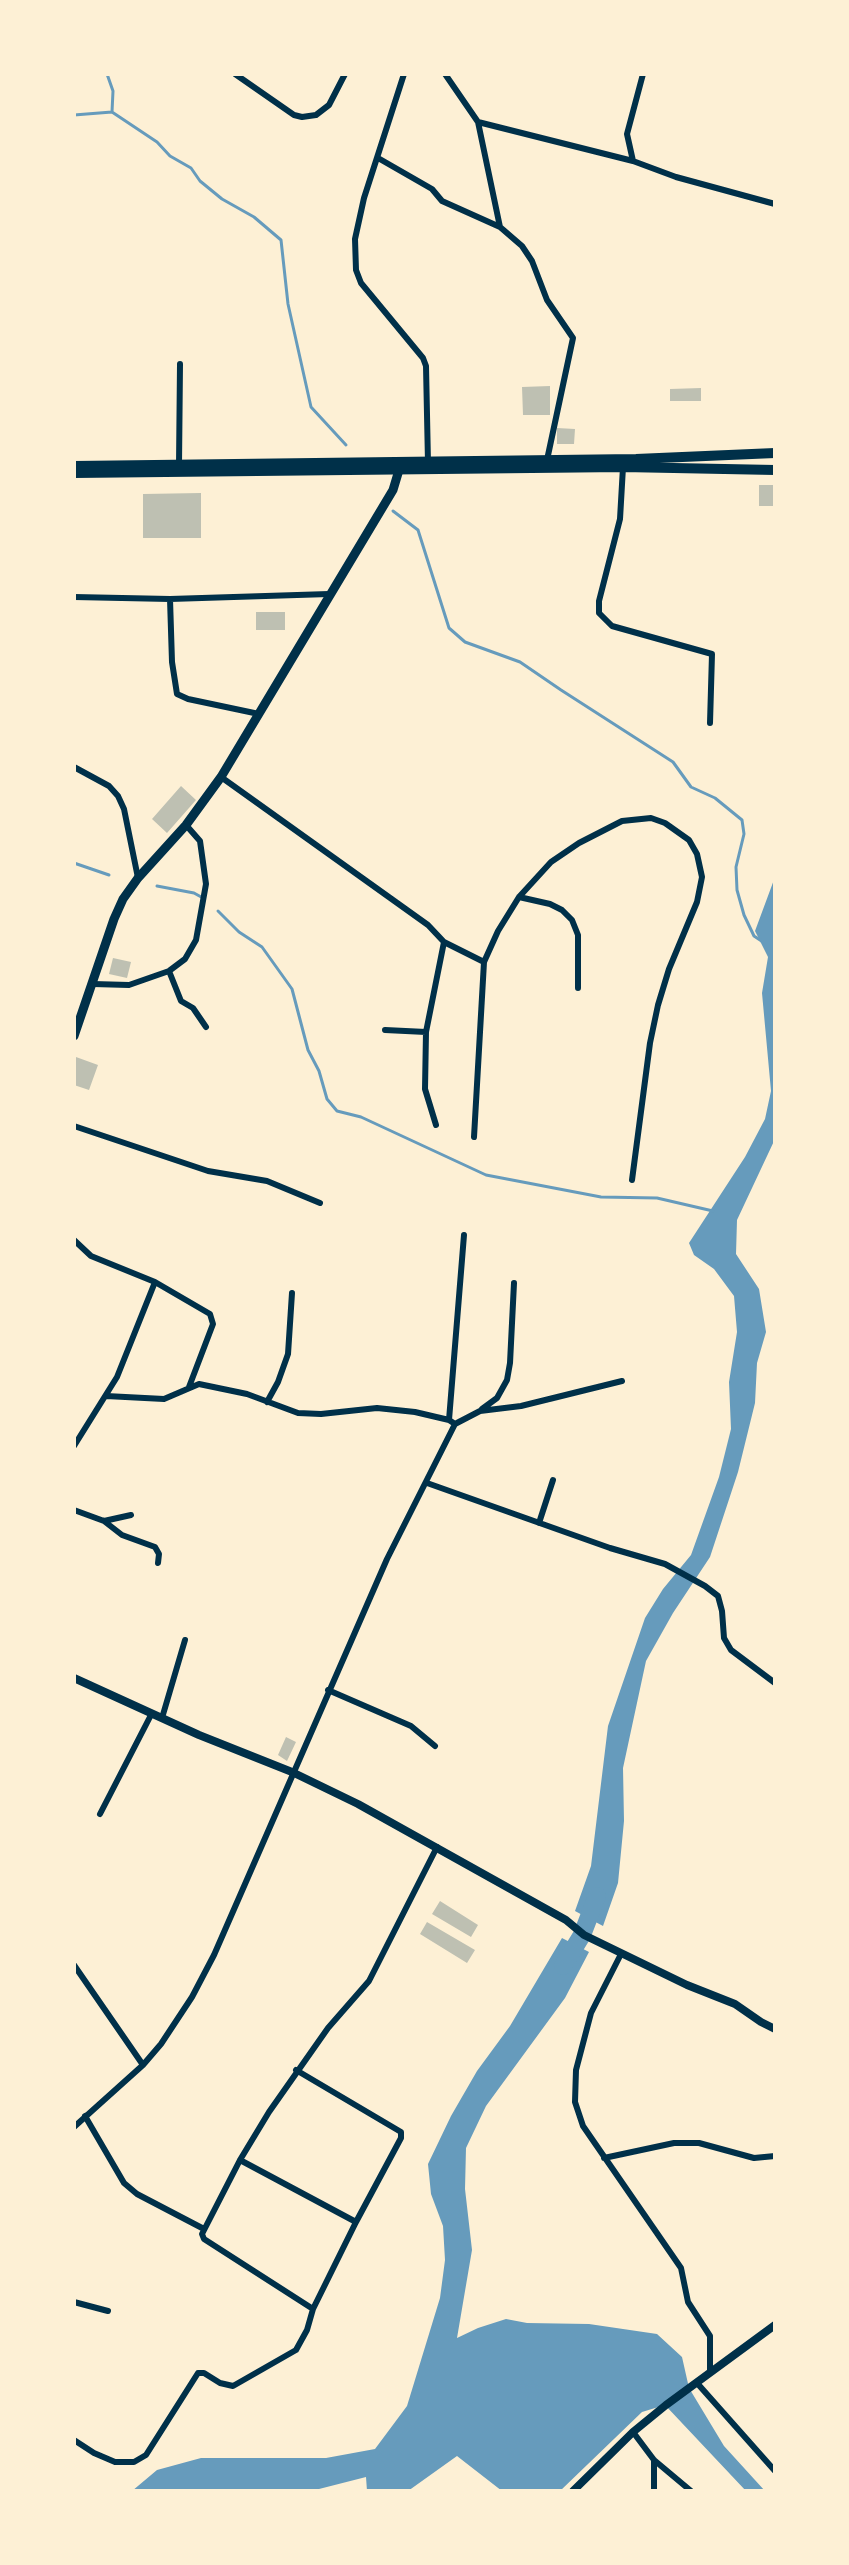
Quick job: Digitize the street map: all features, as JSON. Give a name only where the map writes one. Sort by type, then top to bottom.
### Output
[{"type":"main road","points":[[74,466],[428,463],[755,456],[775,453]]},
{"type":"main road","points":[[74,473],[623,467],[775,470]]},
{"type":"main road","points":[[74,1034],[114,919],[138,878],[186,825],[221,777],[393,490],[399,470]]},
{"type":"street","points":[[235,74],[294,115],[302,117],[316,115],[329,105],[345,74]]},
{"type":"street","points":[[404,74],[364,198],[355,239],[356,270],[361,283],[426,366],[428,463]]},
{"type":"street","points":[[445,74],[478,122],[500,227]]},
{"type":"street","points":[[633,161],[627,134],[643,74]]},
{"type":"street","points":[[478,122],[633,161],[676,177],[775,204]]},
{"type":"street","points":[[378,158],[432,189],[442,201],[500,227],[522,246],[532,261],[547,300],[573,338],[547,460]]},
{"type":"street","points":[[179,465],[180,364]]},
{"type":"street","points":[[623,467],[620,519],[599,601],[599,613],[612,626],[712,654],[710,723]]},
{"type":"street","points":[[74,597],[170,599],[329,594]]},
{"type":"street","points":[[170,599],[172,662],[177,694],[259,714]]},
{"type":"street","points":[[74,767],[109,786],[118,796],[124,809],[138,878]]},
{"type":"street","points":[[221,777],[428,925],[444,942],[484,962]]},
{"type":"street","points":[[474,1137],[484,962],[498,931],[519,897],[551,862],[579,843],[622,821],[651,818],[665,823],[689,840],[697,854],[702,877],[697,902],[669,969],[650,1043],[632,1180]]},
{"type":"street","points":[[93,984],[129,985],[169,971],[185,959],[196,940],[206,896],[200,841],[186,825]]},
{"type":"street","points":[[519,897],[550,904],[572,920],[578,935],[578,988]]},
{"type":"street","points":[[436,1125],[425,1089],[426,1032],[444,942]]},
{"type":"street","points":[[169,971],[181,1001],[193,1008],[206,1027]]},
{"type":"street","points":[[385,1030],[426,1032]]},
{"type":"street","points":[[74,1126],[208,1171],[267,1181],[320,1203]]},
{"type":"street","points":[[74,2127],[143,2065],[161,2044],[214,1955],[387,1559],[427,1483],[452,1422],[464,1235]]},
{"type":"street","points":[[74,1240],[91,1256],[155,1282],[210,1314],[213,1324],[187,1390]]},
{"type":"street","points":[[74,1446],[117,1377],[155,1282]]},
{"type":"street","points":[[480,1411],[497,1398],[507,1380],[514,1283]]},
{"type":"street","points":[[267,1402],[288,1354],[292,1293]]},
{"type":"street","points":[[106,1396],[164,1399],[199,1384],[247,1394],[298,1413],[321,1414],[377,1408],[415,1412],[452,1422],[480,1411],[521,1406],[622,1381]]},
{"type":"street","points":[[539,1523],[553,1480]]},
{"type":"street","points":[[427,1483],[665,1564],[705,1586],[718,1596],[724,1638],[731,1650],[775,1683]]},
{"type":"street","points":[[74,1510],[104,1521],[122,1535],[155,1547],[159,1554],[158,1563]]},
{"type":"street","points":[[104,1521],[131,1515]]},
{"type":"street","points":[[162,1718],[185,1640]]},
{"type":"street","points":[[74,1678],[292,1772],[358,1804],[566,1920],[597,1942],[735,2004],[775,2029]]},
{"type":"street","points":[[328,1690],[411,1726],[435,1746]]},
{"type":"street","points":[[100,1814],[152,1713]]},
{"type":"street","points":[[313,2309],[204,2239],[204,2229],[240,2160],[296,2070],[369,1981],[437,1847]]},
{"type":"street","points":[[621,1954],[591,2013],[576,2070],[575,2102],[583,2126],[681,2268],[688,2302],[710,2336],[710,2372]]},
{"type":"street","points":[[74,1965],[143,2065]]},
{"type":"street","points":[[74,2440],[115,2462],[134,2462],[146,2455],[198,2373],[233,2386],[296,2350],[356,2222],[401,2138],[401,2132],[296,2070]]},
{"type":"street","points":[[85,2116],[124,2183],[137,2194],[204,2229]]},
{"type":"street","points":[[604,2158],[674,2143],[699,2143],[754,2158],[775,2156]]},
{"type":"street","points":[[240,2160],[356,2222]]},
{"type":"street","points":[[74,2302],[108,2311]]},
{"type":"street","points":[[573,2491],[633,2432],[775,2325]]},
{"type":"street","points":[[693,2385],[775,2471]]},
{"type":"street","points":[[633,2432],[654,2460],[691,2491]]},
{"type":"street","points":[[654,2460],[654,2491]]},
{"type":"water","points":[[775,877],[775,1139],[737,1220],[736,1254],[759,1289],[766,1332],[757,1363],[755,1403],[738,1472],[710,1557],[646,1661],[623,1768],[624,1821],[618,1883],[603,1926],[575,1911],[591,1866],[608,1726],[645,1618],[663,1589],[691,1555],[719,1477],[731,1429],[729,1382],[737,1332],[734,1296],[714,1269],[694,1255],[689,1243],[745,1157],[765,1119],[771,1091],[762,993],[768,957],[755,931]]},
{"type":"water","points":[[562,1938],[589,1952],[565,1998],[486,2106],[466,2148],[465,2189],[472,2250],[457,2338],[506,2319],[527,2323],[589,2324],[657,2334],[682,2357],[689,2388],[724,2446],[765,2491],[746,2491],[665,2405],[642,2412],[560,2491],[502,2491],[457,2456],[408,2491],[367,2491],[366,2477],[319,2489],[132,2491],[157,2470],[201,2458],[326,2458],[375,2449],[407,2406],[440,2298],[445,2260],[443,2226],[431,2194],[428,2164],[477,2071],[510,2026]]},
{"type":"building","points":[[550,386],[550,415],[523,415],[522,387]]},
{"type":"building","points":[[701,388],[701,401],[670,401],[670,389]]},
{"type":"building","points":[[557,428],[575,429],[574,444],[557,444]]},
{"type":"building","points":[[759,485],[775,485],[775,506],[759,506]]},
{"type":"building","points":[[201,493],[201,538],[143,538],[143,494]]},
{"type":"building","points":[[256,612],[285,612],[285,630],[256,630]]},
{"type":"building","points":[[181,786],[196,800],[167,833],[152,819]]},
{"type":"building","points":[[113,958],[131,962],[127,978],[109,974]]},
{"type":"building","points":[[76,1057],[98,1065],[89,1090],[74,1085]]},
{"type":"building","points":[[286,1737],[296,1742],[287,1761],[278,1755]]},
{"type":"building","points":[[440,1901],[478,1925],[471,1937],[432,1914]]},
{"type":"building","points":[[427,1922],[475,1950],[467,1963],[420,1934]]},
{"type":"waterway","points":[[107,74],[113,91],[112,112]]},
{"type":"waterway","points":[[74,115],[112,112],[157,142],[170,156],[191,168],[200,181],[222,199],[254,217],[281,240],[288,304],[311,407],[346,445]]},
{"type":"waterway","points":[[393,511],[418,530],[449,628],[465,642],[520,662],[673,762],[691,787],[715,798],[742,820],[744,834],[736,867],[737,890],[754,936],[763,942]]},
{"type":"waterway","points":[[74,863],[109,875]]},
{"type":"waterway","points":[[157,886],[194,893],[203,898]]},
{"type":"waterway","points":[[218,911],[239,932],[262,947],[292,989],[308,1050],[319,1071],[327,1099],[337,1111],[361,1117],[486,1175],[601,1197],[657,1198],[713,1211]]},
{"type":"waterway","points":[[563,1966],[582,1935],[597,1896]]}]
